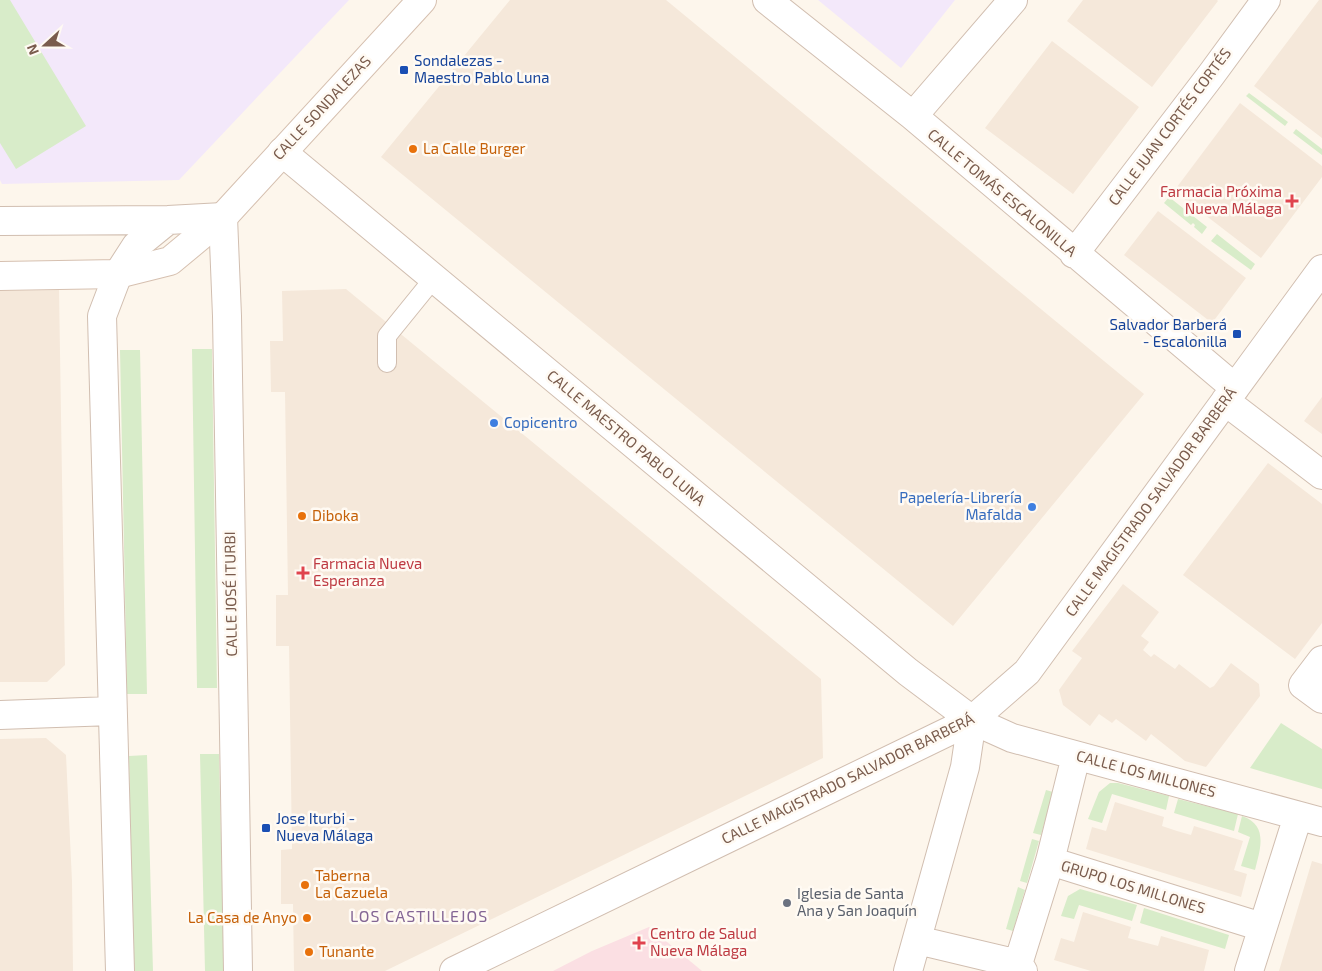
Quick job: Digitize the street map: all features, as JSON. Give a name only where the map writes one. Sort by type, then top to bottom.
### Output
[{"type":"street","name":"CALLE SONDALEZAS","points":[[0,276],[118,274],[170,261],[223,217],[422,0]]},
{"type":"street","name":"CALLE TOMÁS ESCALONILLA","points":[[767,0],[913,116],[1074,254],[1322,475]]},
{"type":"street","points":[[913,116],[1013,0]]},
{"type":"street","name":"CALLE JUAN CORTÉS CORTÉS","points":[[1074,254],[1266,0]]},
{"type":"street","name":"CALLE MAESTRO PABLO LUNA","points":[[282,152],[900,666],[972,720]]},
{"type":"street","points":[[0,221],[168,220],[223,217]]},
{"type":"street","name":"CALLE JOSÉ ITURBI","points":[[223,217],[227,316],[238,971]]},
{"type":"street","points":[[120,971],[102,316],[118,274],[136,246],[168,220]]},
{"type":"street","name":"CALLE MAGISTRADO SALVADOR BARBERÁ","points":[[454,971],[972,720],[1027,672],[1322,269]]},
{"type":"street","points":[[1312,692],[1322,660]]},
{"type":"street","points":[[0,715],[112,711]]},
{"type":"street","points":[[908,971],[965,767],[972,720]]},
{"type":"street","name":"CALLE LOS MILLONES","points":[[972,720],[1012,738],[1310,819]]},
{"type":"street","name":"GRUPO LOS MILLONES","points":[[1076,756],[1050,862],[1262,927]]},
{"type":"street","points":[[1249,971],[1262,927],[1310,819]]},
{"type":"street","points":[[916,940],[1021,967],[1050,862]]},
{"type":"lane","points":[[387,363],[387,336],[434,278]]},
{"type":"shaded area","points":[[0,0],[349,0],[179,180],[2,184],[0,180]]},
{"type":"shaded area","points":[[510,0],[666,0],[1144,394],[953,626],[381,157]]},
{"type":"shaded area","points":[[818,0],[955,0],[901,68]]},
{"type":"shaded area","points":[[1083,0],[1218,1],[1152,87],[1067,21]]},
{"type":"shaded area","points":[[1319,0],[1322,0],[1322,138],[1254,86]]},
{"type":"shaded area","points":[[1052,41],[1139,107],[1073,194],[985,128]]},
{"type":"shaded area","points":[[1240,103],[1322,166],[1322,177],[1261,258],[1174,191]]},
{"type":"shaded area","points":[[1158,211],[1246,278],[1212,323],[1124,255]]},
{"type":"shaded area","points":[[346,289],[821,679],[823,758],[385,971],[294,971],[293,904],[281,904],[281,850],[292,849],[289,646],[276,646],[276,595],[288,595],[285,392],[271,392],[270,341],[283,341],[282,291]]},
{"type":"shaded area","points":[[59,290],[65,665],[47,682],[0,682],[0,291]]},
{"type":"shaded area","points":[[1322,397],[1322,434],[1304,421]]},
{"type":"shaded area","points":[[1268,463],[1322,504],[1322,623],[1295,659],[1183,575]]},
{"type":"shaded area","points":[[1123,584],[1159,612],[1141,636],[1149,642],[1143,650],[1151,657],[1154,654],[1175,669],[1179,664],[1210,688],[1214,686],[1231,663],[1259,684],[1260,696],[1206,767],[1185,761],[1151,734],[1146,741],[1116,719],[1112,723],[1099,714],[1090,726],[1063,705],[1059,690],[1082,658],[1072,651]]},
{"type":"shaded area","points":[[46,738],[66,755],[72,881],[73,971],[0,971],[0,739]]},
{"type":"shaded area","points":[[1115,802],[1164,817],[1162,826],[1177,831],[1191,835],[1194,826],[1243,841],[1234,870],[1247,874],[1241,897],[1086,849],[1092,827],[1106,831]]},
{"type":"shaded area","points":[[1312,861],[1322,864],[1322,971],[1279,971]]},
{"type":"shaded area","points":[[1083,912],[1131,927],[1128,938],[1158,946],[1161,936],[1209,950],[1204,971],[1091,971],[1054,960],[1061,938],[1074,942]]},
{"type":"shaded area","name":"Centro de Salud Nueva Málaga","points":[[649,927],[702,971],[553,971],[592,951]]},
{"type":"green space","points":[[0,0],[10,0],[86,126],[16,169],[0,143]]},
{"type":"green space","points":[[1249,93],[1288,122],[1285,126],[1246,96]]},
{"type":"green space","points":[[1296,129],[1322,149],[1322,155],[1293,133]]},
{"type":"green space","points":[[1169,197],[1207,227],[1202,234],[1194,227],[1193,223],[1191,225],[1164,203]]},
{"type":"green space","points":[[1217,234],[1255,264],[1251,270],[1211,241]]},
{"type":"green space","points":[[192,349],[212,349],[217,688],[197,688]]},
{"type":"green space","points":[[120,350],[140,350],[147,694],[127,694]]},
{"type":"green space","points":[[1281,723],[1322,749],[1322,789],[1250,768]]},
{"type":"green space","points":[[200,754],[219,754],[224,971],[205,971]]},
{"type":"green space","points":[[147,755],[153,971],[133,971],[129,756]]},
{"type":"green space","points":[[1110,783],[1118,783],[1169,796],[1166,810],[1112,794],[1102,823],[1088,819],[1099,792]]},
{"type":"green space","points":[[1046,790],[1053,792],[1041,835],[1033,833]]},
{"type":"green space","points":[[1178,799],[1238,814],[1234,831],[1174,813]]},
{"type":"green space","points":[[1242,816],[1251,820],[1259,832],[1260,846],[1255,870],[1241,866],[1250,837],[1238,832]]},
{"type":"green space","points":[[1032,839],[1039,841],[1027,883],[1020,881]]},
{"type":"green space","points":[[1018,887],[1025,890],[1013,931],[1006,929]]},
{"type":"green space","points":[[1080,889],[1137,905],[1132,921],[1079,905],[1074,919],[1061,916],[1068,896]]},
{"type":"green space","points":[[1144,908],[1229,935],[1225,949],[1140,923]]},
{"type":"place","name":"Sondalezas - Maestro Pablo Luna","points":[[404,70]]},
{"type":"place","name":"La Calle Burger","points":[[413,149]]},
{"type":"place","name":"Farmacia Próxima Nueva Málaga","points":[[1292,201]]},
{"type":"place","name":"Salvador Barberá - Escalonilla","points":[[1237,334]]},
{"type":"place","name":"Copicentro","points":[[494,423]]},
{"type":"place","name":"Papelería-Librería Mafalda","points":[[1032,507]]},
{"type":"place","name":"Diboka","points":[[302,516]]},
{"type":"place","name":"Farmacia Nueva Esperanza","points":[[303,573]]},
{"type":"place","name":"Jose Iturbi - Nueva Málaga","points":[[266,828]]},
{"type":"place","name":"Taberna La Cazuela","points":[[305,885]]},
{"type":"place","name":"Iglesia de Santa Ana y San Joaquín","points":[[787,903]]},
{"type":"place","name":"La Casa de Anyo","points":[[307,918]]},
{"type":"place","name":"Centro de Salud Nueva Málaga","points":[[639,943]]},
{"type":"place","name":"Tunante","points":[[309,952]]},
{"type":"district","name":"LOS CASTILLEJOS","points":[[419,916]]}]
